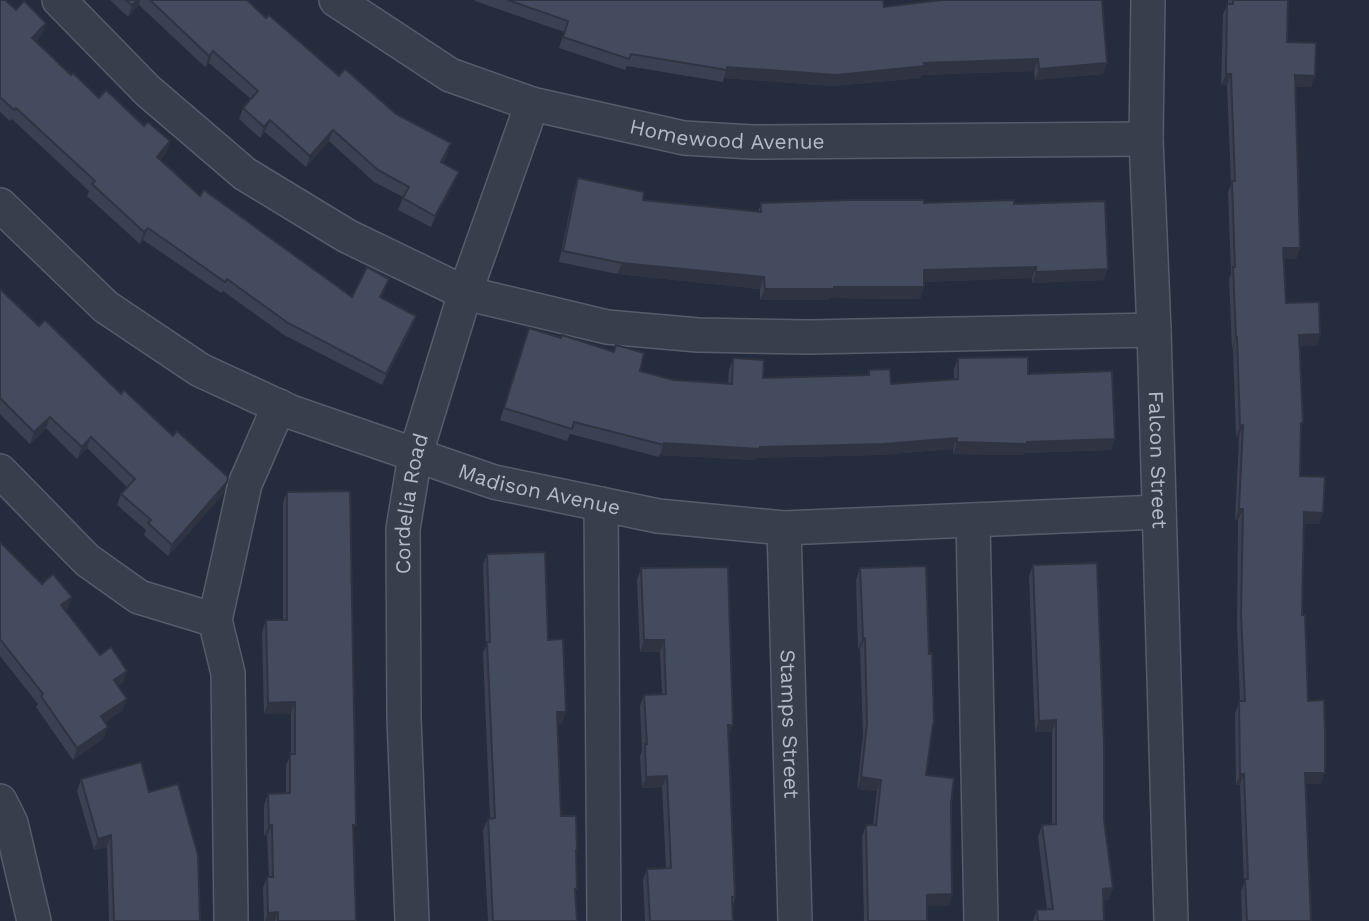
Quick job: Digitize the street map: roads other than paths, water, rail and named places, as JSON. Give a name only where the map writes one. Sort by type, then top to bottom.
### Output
[{"type":"street","points":[[59,0],[148,91],[245,174],[348,236],[465,293],[607,327],[698,335],[823,337],[1154,330]]},
{"type":"street","name":"Homewood Avenue","points":[[337,0],[450,75],[532,104],[684,138],[752,142],[1146,139]]},
{"type":"street","name":"Falcon Street","points":[[1148,0],[1146,139],[1171,921]]},
{"type":"street","name":"Cordelia Road","points":[[412,921],[404,718],[403,529],[415,456],[465,293],[532,104]]},
{"type":"street","name":"Madison Avenue","points":[[0,205],[106,307],[200,370],[279,406],[494,482],[658,516],[784,528],[1159,512]]},
{"type":"street","points":[[231,921],[228,673],[215,620],[245,484],[279,406]]},
{"type":"street","points":[[0,471],[87,560],[139,597],[215,620]]},
{"type":"street","points":[[601,504],[604,921]]},
{"type":"street","points":[[973,520],[981,921]]},
{"type":"street","name":"Stamps Street","points":[[784,528],[795,921]]},
{"type":"street","points":[[0,801],[11,823],[34,921]]}]
